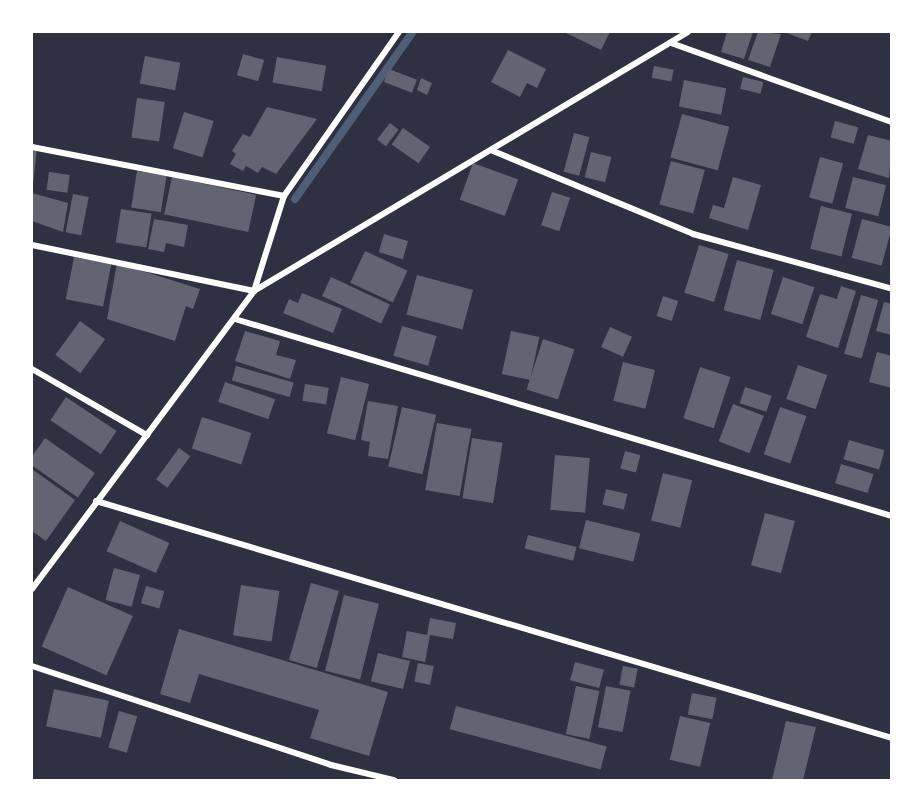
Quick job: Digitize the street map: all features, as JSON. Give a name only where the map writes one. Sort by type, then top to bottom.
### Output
[{"type":"street","points":[[32,590],[96,501],[235,320],[254,291],[284,196],[399,32]]},
{"type":"street","points":[[32,245],[254,291],[493,151],[688,32]]},
{"type":"street","points":[[671,43],[891,122]]},
{"type":"street","points":[[32,147],[284,196]]},
{"type":"street","points":[[493,151],[693,234],[891,289]]},
{"type":"street","points":[[235,320],[891,516]]},
{"type":"street","points":[[32,369],[147,435]]},
{"type":"street","points":[[96,501],[891,738]]},
{"type":"street","points":[[32,666],[331,765],[394,780]]},
{"type":"building","points":[[564,32],[610,32],[601,50]]},
{"type":"building","points":[[727,32],[753,32],[744,59],[721,52]]},
{"type":"building","points":[[758,32],[781,34],[770,67],[748,60]]},
{"type":"building","points":[[784,32],[812,32],[808,41]]},
{"type":"building","points":[[508,50],[546,69],[537,88],[527,83],[520,97],[491,82]]},
{"type":"building","points":[[243,54],[264,60],[258,81],[237,75]]},
{"type":"building","points":[[145,56],[180,63],[175,90],[140,83]]},
{"type":"building","points":[[277,57],[326,66],[322,91],[272,83]]},
{"type":"building","points":[[654,66],[674,70],[671,82],[652,78]]},
{"type":"building","points":[[389,69],[417,80],[412,93],[384,82]]},
{"type":"building","points":[[743,77],[763,82],[760,94],[740,89]]},
{"type":"building","points":[[421,78],[432,83],[427,95],[417,90]]},
{"type":"building","points":[[684,80],[726,88],[721,115],[679,107]]},
{"type":"building","points":[[137,98],[165,102],[159,142],[131,138]]},
{"type":"building","points":[[267,107],[317,119],[276,174],[262,167],[258,173],[246,166],[243,171],[230,164],[236,154],[232,151],[243,134],[250,137]]},
{"type":"building","points":[[184,112],[214,121],[203,157],[173,148]]},
{"type":"building","points":[[682,114],[729,127],[718,170],[670,157]]},
{"type":"building","points":[[835,121],[858,127],[854,144],[831,137]]},
{"type":"building","points":[[390,123],[399,130],[386,146],[377,140]]},
{"type":"building","points":[[403,128],[430,147],[419,163],[392,144]]},
{"type":"building","points":[[574,133],[589,137],[579,176],[564,172]]},
{"type":"building","points":[[868,135],[892,141],[889,178],[858,169]]},
{"type":"building","points":[[32,148],[37,148],[33,185],[32,185]]},
{"type":"building","points":[[591,152],[611,157],[605,182],[585,177]]},
{"type":"building","points":[[820,157],[843,163],[832,204],[809,198]]},
{"type":"building","points":[[671,161],[705,170],[693,214],[659,204]]},
{"type":"building","points":[[473,163],[518,179],[505,216],[460,200]]},
{"type":"building","points":[[137,171],[167,176],[161,212],[131,208]]},
{"type":"building","points":[[49,172],[70,175],[67,193],[46,190]]},
{"type":"building","points":[[172,177],[256,195],[248,232],[164,214]]},
{"type":"building","points":[[733,177],[761,185],[748,230],[709,218],[713,205],[724,208]]},
{"type":"building","points":[[853,177],[886,185],[878,216],[845,208]]},
{"type":"building","points":[[552,192],[570,198],[559,231],[541,225]]},
{"type":"building","points":[[32,193],[68,203],[63,232],[32,221]]},
{"type":"building","points":[[73,194],[89,197],[81,235],[66,232]]},
{"type":"building","points":[[821,206],[852,214],[841,256],[810,249]]},
{"type":"building","points":[[121,209],[152,214],[146,247],[116,243]]},
{"type":"building","points":[[154,219],[188,225],[184,247],[166,243],[164,252],[148,249]]},
{"type":"building","points":[[862,219],[892,227],[882,266],[852,258]]},
{"type":"building","points":[[384,234],[408,241],[403,259],[379,252]]},
{"type":"building","points":[[699,245],[729,254],[714,302],[684,293]]},
{"type":"building","points":[[365,251],[408,271],[393,303],[350,283]]},
{"type":"building","points":[[74,257],[111,264],[103,306],[66,299]]},
{"type":"building","points":[[737,260],[774,270],[760,320],[724,310]]},
{"type":"building","points":[[117,263],[200,289],[193,309],[186,306],[175,341],[107,319]]},
{"type":"building","points":[[417,275],[473,290],[462,330],[406,315]]},
{"type":"building","points":[[331,277],[390,304],[381,324],[322,296]]},
{"type":"building","points":[[783,277],[814,287],[802,324],[771,314]]},
{"type":"building","points":[[841,286],[856,291],[838,348],[806,337],[820,294],[837,299]]},
{"type":"building","points":[[302,293],[342,309],[333,333],[283,313],[289,299],[298,303]]},
{"type":"building","points":[[861,295],[878,300],[861,359],[844,354]]},
{"type":"building","points":[[663,296],[678,301],[672,321],[657,316]]},
{"type":"building","points":[[884,302],[892,304],[892,335],[876,331]]},
{"type":"building","points":[[80,321],[105,339],[80,373],[55,355]]},
{"type":"building","points":[[402,326],[437,336],[428,366],[393,356]]},
{"type":"building","points":[[610,327],[632,337],[623,357],[601,347]]},
{"type":"building","points":[[245,331],[280,341],[276,355],[296,360],[290,379],[235,361]]},
{"type":"building","points":[[511,331],[539,337],[530,380],[502,374]]},
{"type":"building","points":[[543,339],[574,349],[558,400],[527,389]]},
{"type":"building","points":[[877,352],[892,356],[892,388],[869,382]]},
{"type":"building","points":[[623,362],[655,370],[645,409],[613,401]]},
{"type":"building","points":[[798,365],[827,375],[816,409],[786,399]]},
{"type":"building","points":[[236,366],[294,383],[290,397],[232,380]]},
{"type":"building","points":[[700,367],[730,377],[714,428],[683,418]]},
{"type":"building","points":[[341,377],[369,384],[355,440],[327,433]]},
{"type":"building","points":[[225,382],[275,399],[268,419],[218,402]]},
{"type":"building","points":[[305,384],[329,388],[326,405],[302,401]]},
{"type":"building","points":[[745,387],[772,396],[766,412],[740,403]]},
{"type":"building","points":[[66,397],[117,431],[101,454],[50,420]]},
{"type":"building","points":[[368,401],[398,406],[388,459],[368,456],[370,442],[361,440]]},
{"type":"building","points":[[733,404],[764,416],[749,453],[719,441]]},
{"type":"building","points":[[402,407],[436,415],[422,474],[388,466]]},
{"type":"building","points":[[780,407],[806,416],[790,463],[764,454]]},
{"type":"building","points":[[202,417],[251,433],[241,464],[192,448]]},
{"type":"building","points":[[437,423],[471,429],[460,496],[425,490]]},
{"type":"building","points":[[45,438],[95,473],[78,498],[32,466],[32,457]]},
{"type":"building","points":[[472,438],[503,443],[493,503],[462,498]]},
{"type":"building","points":[[849,440],[885,450],[879,469],[843,459]]},
{"type":"building","points":[[179,448],[190,456],[167,488],[156,480]]},
{"type":"building","points":[[625,451],[640,455],[636,473],[620,468]]},
{"type":"building","points":[[555,455],[590,458],[585,513],[550,510]]},
{"type":"building","points":[[841,464],[874,474],[868,493],[835,483]]},
{"type":"building","points":[[32,469],[75,500],[46,541],[32,531]]},
{"type":"building","points":[[663,473],[692,480],[680,528],[651,521]]},
{"type":"building","points":[[606,489],[627,494],[624,510],[602,505]]},
{"type":"building","points":[[765,513],[795,521],[781,573],[751,565]]},
{"type":"building","points":[[586,520],[640,534],[633,562],[579,548]]},
{"type":"building","points":[[120,521],[169,543],[156,573],[107,551]]},
{"type":"building","points":[[528,535],[577,547],[573,561],[525,549]]},
{"type":"building","points":[[114,568],[140,575],[132,607],[105,600]]},
{"type":"building","points":[[311,583],[339,591],[317,668],[289,660]]},
{"type":"building","points":[[241,585],[280,591],[272,641],[233,635]]},
{"type":"building","points":[[146,586],[164,591],[159,609],[141,603]]},
{"type":"building","points":[[68,587],[133,616],[106,675],[42,646]]},
{"type":"building","points":[[344,595],[379,604],[360,679],[325,671]]},
{"type":"building","points":[[430,618],[456,623],[453,639],[430,635],[425,662],[402,657],[407,631],[427,635]]},
{"type":"building","points":[[179,629],[388,692],[369,756],[310,738],[319,710],[199,674],[190,703],[160,694]]},
{"type":"building","points":[[378,653],[410,661],[403,689],[371,681]]},
{"type":"building","points":[[575,662],[604,670],[599,688],[570,680]]},
{"type":"building","points":[[418,663],[434,666],[430,685],[414,682]]},
{"type":"building","points":[[623,666],[638,669],[634,688],[619,685]]},
{"type":"building","points":[[576,686],[599,691],[589,739],[566,734]]},
{"type":"building","points":[[606,686],[631,691],[623,732],[598,727]]},
{"type":"building","points":[[54,689],[109,701],[101,738],[46,726]]},
{"type":"building","points":[[692,693],[717,698],[712,719],[688,715]]},
{"type":"building","points":[[456,706],[607,746],[600,770],[450,729]]},
{"type":"building","points":[[119,711],[137,716],[127,753],[109,748]]},
{"type":"building","points":[[680,716],[710,723],[700,767],[670,760]]},
{"type":"building","points":[[786,721],[816,727],[803,780],[772,780]]},
{"type":"waterway","points":[[295,199],[413,32]]}]
